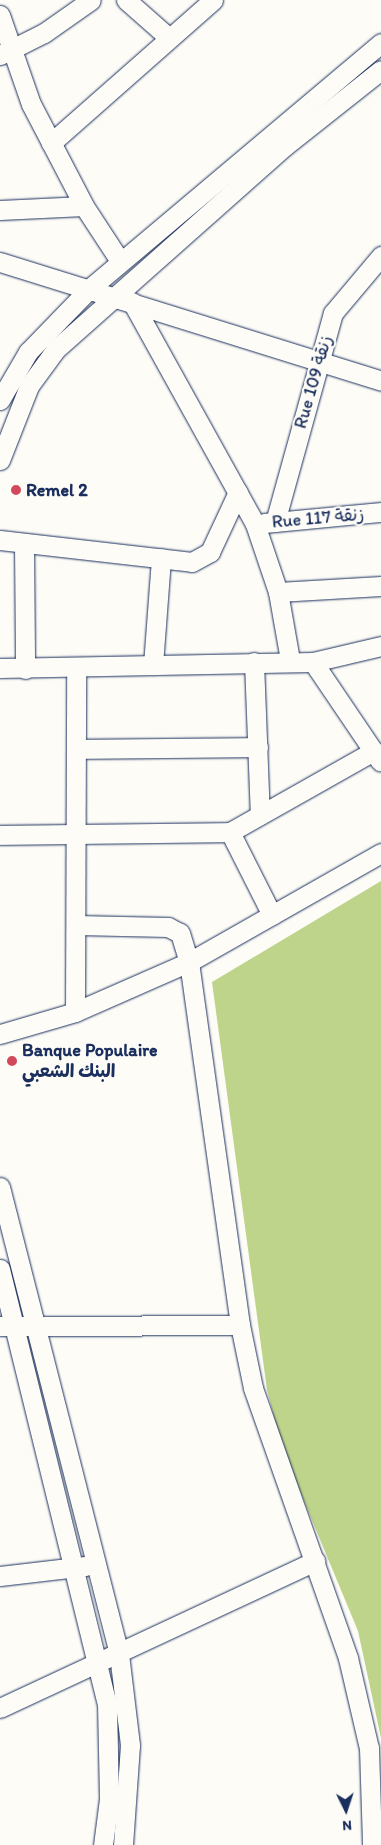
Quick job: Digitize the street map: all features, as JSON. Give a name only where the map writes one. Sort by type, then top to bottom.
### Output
[{"type":"street","points":[[5,53],[91,0]]},
{"type":"street","points":[[126,0],[167,36]]},
{"type":"street","points":[[51,143],[167,36],[213,0]]},
{"type":"street","points":[[0,15],[5,53],[84,206],[120,261]]},
{"type":"street","points":[[0,400],[28,352],[89,289],[381,43]]},
{"type":"street","points":[[0,460],[41,367],[113,298],[286,146],[381,70]]},
{"type":"street","points":[[0,210],[84,206]]},
{"type":"street","points":[[0,262],[381,381]]},
{"type":"street","name":"Rue 109 زنقة","points":[[275,522],[317,362],[333,313],[378,265]]},
{"type":"street","points":[[132,302],[255,524],[278,592],[290,660]]},
{"type":"street","points":[[0,540],[192,562],[207,556],[238,492]]},
{"type":"street","name":"Rue 117 زنقة","points":[[255,524],[381,512]]},
{"type":"street","points":[[24,543],[25,669]]},
{"type":"street","points":[[153,666],[162,558]]},
{"type":"street","points":[[278,592],[381,586]]},
{"type":"street","points":[[0,668],[76,670],[290,660],[313,662],[381,646]]},
{"type":"street","points":[[254,662],[260,815]]},
{"type":"street","points":[[0,835],[230,832],[378,756],[313,662]]},
{"type":"street","points":[[75,1012],[78,834],[76,670]]},
{"type":"street","points":[[77,749],[258,747]]},
{"type":"street","points":[[230,832],[272,915]]},
{"type":"street","points":[[0,1034],[75,1012],[189,962],[381,853]]},
{"type":"street","points":[[76,925],[177,929],[189,962],[240,1325],[264,1429],[315,1561],[348,1658],[368,1748],[372,1845]]},
{"type":"street","points":[[0,1187],[119,1654],[129,1781],[123,1845]]},
{"type":"street","points":[[0,1269],[7,1326],[74,1568],[106,1703],[110,1780],[103,1845]]},
{"type":"street","points":[[7,1326],[240,1325]]},
{"type":"street","points":[[0,1708],[98,1664],[315,1561]]},
{"type":"street","points":[[0,1576],[96,1564]]},
{"type":"street","points":[[110,1780],[129,1781]]},
{"type":"green space","points":[[381,881],[381,1738],[358,1631],[282,1448],[267,1390],[212,982]]},
{"type":"place","name":"Remel 2","points":[[16,490]]},
{"type":"place","name":"Banque Populaire البنك الشعبي","points":[[12,1061]]}]
